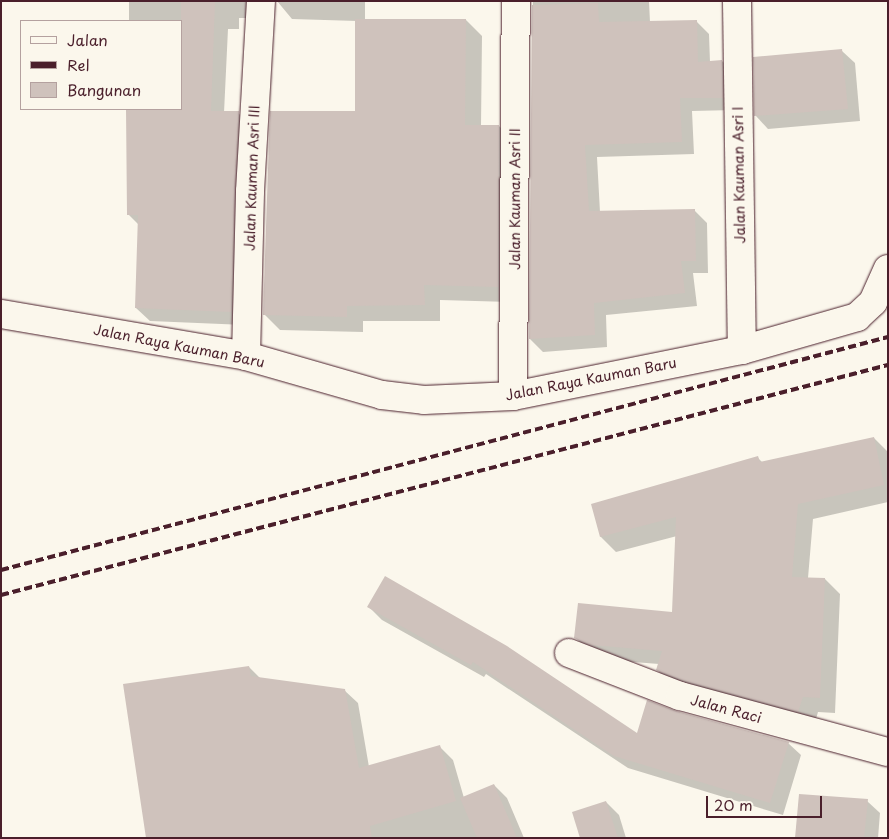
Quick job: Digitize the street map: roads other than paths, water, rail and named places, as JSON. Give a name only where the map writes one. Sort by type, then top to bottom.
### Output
[{"type":"street","name":"Jalan Kauman Asri III","points":[[246,356],[250,191],[261,1]]},
{"type":"street","name":"Jalan Kauman Asri II","points":[[513,396],[516,1]]},
{"type":"street","name":"Jalan Kauman Asri I","points":[[737,1],[742,350]]},
{"type":"street","name":"Jalan Raya Kauman Baru","points":[[1,314],[246,356],[382,395],[424,400],[513,396],[742,350],[857,317],[873,302],[888,269]]},
{"type":"street","name":"Jalan Raci","points":[[569,653],[680,696],[888,752]]},
{"type":"railway","points":[[1,570],[888,337]]},
{"type":"railway","points":[[1,595],[888,365]]}]
